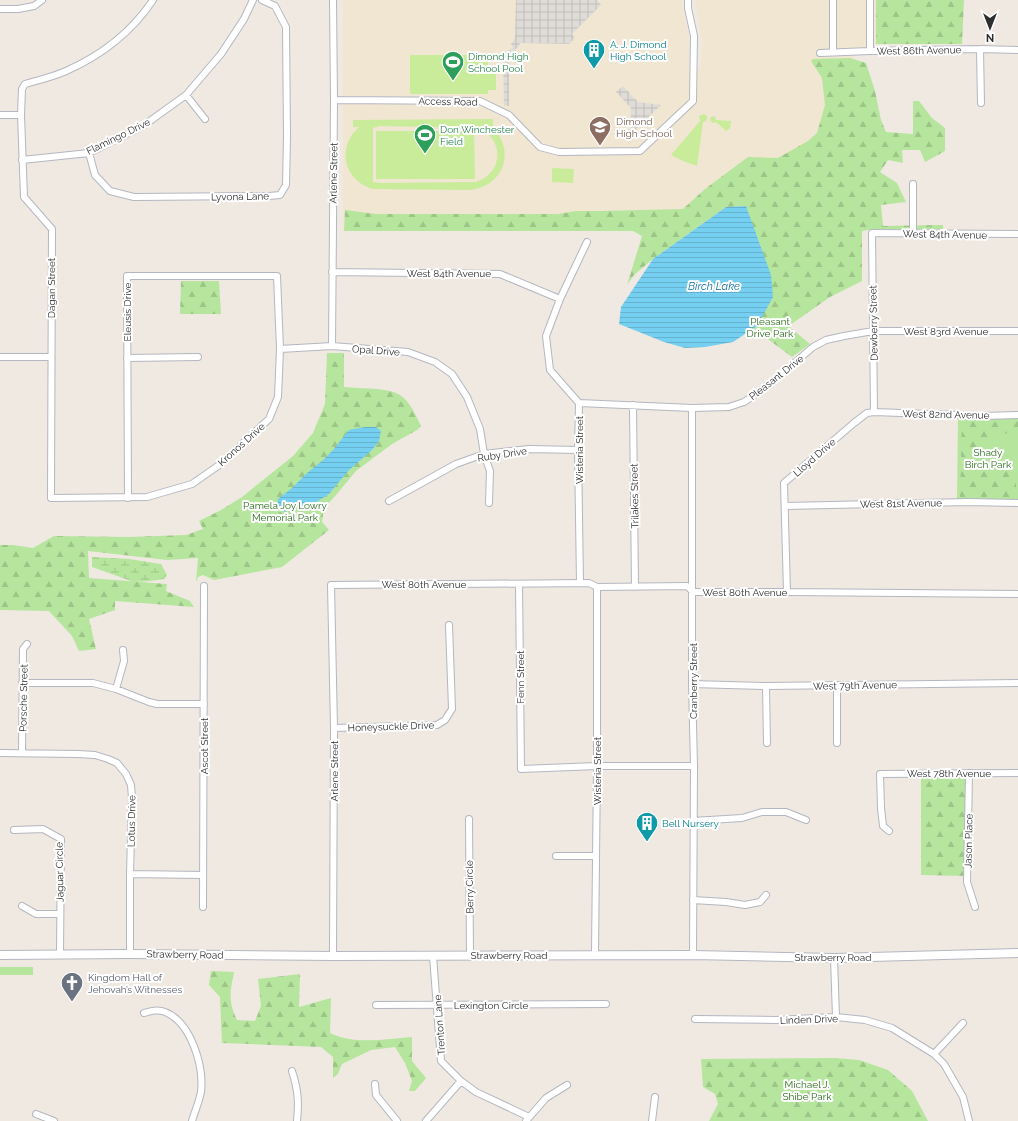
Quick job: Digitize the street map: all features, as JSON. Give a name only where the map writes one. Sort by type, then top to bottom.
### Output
[{"type":"street","points":[[0,9],[18,9],[34,6],[42,0]]},
{"type":"street","name":"Dagan Street","points":[[51,498],[52,229],[24,196],[21,115],[22,89],[24,84],[65,72],[99,54],[123,36],[144,13],[153,0]]},
{"type":"street","name":"Flamingo Drive","points":[[22,160],[89,153],[144,126],[186,95],[221,54],[244,19],[253,0]]},
{"type":"street","name":"Lyvona Lane","points":[[89,153],[95,175],[110,191],[134,197],[269,196],[280,194],[286,185],[286,27],[275,6],[262,0]]},
{"type":"street","name":"Arlene Street","points":[[332,346],[334,100],[333,0]]},
{"type":"street","name":"Access Road","points":[[334,100],[480,101],[509,115],[540,147],[559,152],[640,151],[693,101],[694,36],[688,8],[688,0]]},
{"type":"street","points":[[833,0],[834,52]]},
{"type":"street","points":[[870,0],[870,51]]},
{"type":"street","points":[[980,50],[981,103]]},
{"type":"street","name":"West 86th Avenue","points":[[820,53],[870,51],[1018,50]]},
{"type":"street","points":[[186,95],[205,119]]},
{"type":"street","points":[[0,115],[21,115]]},
{"type":"street","points":[[913,184],[913,234]]},
{"type":"street","name":"West 84th Avenue","points":[[872,234],[1018,234]]},
{"type":"street","name":"Dewberry Street","points":[[872,234],[874,412]]},
{"type":"street","name":"Wisteria Street","points":[[580,583],[578,450],[579,403],[550,370],[546,336],[560,299],[587,242]]},
{"type":"street","name":"West 84th Avenue","points":[[332,272],[500,274],[560,299]]},
{"type":"street","name":"Eleusis Drive","points":[[128,498],[127,276],[277,276]]},
{"type":"street","name":"Kronos Drive","points":[[51,498],[147,498],[192,484],[225,461],[269,419],[278,398],[280,349],[277,276]]},
{"type":"street","name":"West 83rd Avenue","points":[[873,331],[1018,331]]},
{"type":"street","name":"Pleasant Drive","points":[[579,403],[692,408],[729,407],[744,402],[771,383],[813,347],[826,340],[873,331]]},
{"type":"street","name":"Opal Drive","points":[[280,349],[332,346],[408,352],[435,362],[452,374],[467,397],[480,428],[484,454],[490,470],[489,503]]},
{"type":"street","points":[[0,357],[51,357]]},
{"type":"street","points":[[127,358],[198,357]]},
{"type":"street","name":"Trilakes Street","points":[[633,405],[635,587]]},
{"type":"street","name":"Cranberry Street","points":[[692,408],[692,684],[694,766],[693,955]]},
{"type":"street","name":"West 82nd Avenue","points":[[874,412],[982,416],[1018,415]]},
{"type":"street","name":"Lloyd Drive","points":[[787,592],[784,483],[854,423],[867,413],[874,412]]},
{"type":"street","name":"Ruby Drive","points":[[389,501],[456,464],[484,454],[529,449],[578,450]]},
{"type":"street","name":"West 81st Avenue","points":[[785,506],[960,502],[1018,503]]},
{"type":"street","name":"West 80th Avenue","points":[[331,585],[588,583],[597,587],[687,586],[693,592],[1018,594]]},
{"type":"street","name":"Fenn Street","points":[[519,584],[521,769],[597,766]]},
{"type":"street","name":"Arlene Street","points":[[331,585],[334,728],[332,956]]},
{"type":"street","name":"Ascot Street","points":[[203,907],[204,586]]},
{"type":"street","name":"Wisteria Street","points":[[595,954],[597,587]]},
{"type":"street","name":"Honeysuckle Drive","points":[[334,728],[437,725],[445,720],[452,709],[449,625]]},
{"type":"street","name":"Porsche Street","points":[[22,753],[23,649],[27,644]]},
{"type":"street","points":[[116,688],[124,662],[123,650]]},
{"type":"street","points":[[22,683],[93,683],[116,688],[157,704],[204,704]]},
{"type":"street","name":"West 79th Avenue","points":[[692,684],[837,686],[1018,683]]},
{"type":"street","points":[[766,686],[767,743]]},
{"type":"street","points":[[836,743],[837,686]]},
{"type":"street","name":"Lotus Drive","points":[[0,753],[95,755],[117,763],[126,774],[131,785],[130,954]]},
{"type":"street","points":[[597,766],[694,766]]},
{"type":"street","name":"Jason Place","points":[[969,773],[967,882],[975,907]]},
{"type":"street","name":"West 78th Avenue","points":[[889,831],[883,826],[880,774],[1018,773]]},
{"type":"street","points":[[693,821],[742,818],[762,812],[786,812],[806,820]]},
{"type":"street","name":"Berry Circle","points":[[469,819],[470,955]]},
{"type":"street","name":"Jaguar Circle","points":[[14,830],[43,829],[60,839],[60,954]]},
{"type":"street","points":[[556,856],[596,856]]},
{"type":"street","points":[[130,874],[203,875]]},
{"type":"street","points":[[693,900],[745,905],[760,902],[766,895]]},
{"type":"street","points":[[22,906],[36,914],[60,914]]},
{"type":"street","name":"Strawberry Road","points":[[0,955],[130,954],[433,956],[595,954],[834,958],[1018,953]]},
{"type":"street","name":"Trenton Lane","points":[[433,956],[441,1061],[460,1081],[476,1092],[527,1119]]},
{"type":"street","points":[[834,958],[836,1017]]},
{"type":"street","name":"Lexington Circle","points":[[376,1005],[606,1004]]},
{"type":"street","points":[[144,1013],[154,1010],[164,1012],[172,1016],[184,1027],[196,1050],[201,1091],[192,1121]]},
{"type":"street","name":"Linden Drive","points":[[695,1019],[776,1020],[836,1017],[865,1020],[892,1028],[934,1054],[944,1064],[963,1097],[969,1121]]},
{"type":"street","points":[[934,1054],[963,1023]]},
{"type":"street","points":[[292,1071],[298,1096],[297,1121]]},
{"type":"street","points":[[426,1121],[460,1081]]},
{"type":"street","points":[[375,1084],[376,1095],[397,1121]]},
{"type":"street","points":[[527,1119],[546,1098],[567,1085]]},
{"type":"street","points":[[652,1121],[654,1097]]},
{"type":"street","points":[[36,1114],[54,1121]]},
{"type":"shaded area","name":"Dimond High School","points":[[343,0],[681,0],[689,37],[689,69],[701,69],[702,39],[695,0],[962,0],[962,44],[870,44],[870,51],[860,51],[854,56],[860,222],[746,206],[726,207],[697,228],[343,229]]},
{"type":"shaded area","points":[[516,0],[597,0],[601,5],[572,34],[575,38],[569,44],[520,43],[509,56],[509,106],[504,106],[503,52],[508,51],[513,47],[511,44],[515,38]]},
{"type":"shaded area","points":[[623,86],[638,102],[661,105],[630,135],[631,108],[616,92]]},
{"type":"green space","points":[[876,0],[964,0],[962,44],[876,44]]},
{"type":"green space","name":"Dimond High School Pool","points":[[410,55],[488,55],[488,74],[496,74],[496,90],[488,90],[488,94],[410,94]]},
{"type":"green space","name":"Pleasant Drive Park","points":[[850,58],[866,63],[875,91],[881,120],[886,132],[913,134],[913,101],[919,101],[932,118],[945,128],[945,151],[925,162],[920,150],[902,150],[903,163],[888,160],[880,172],[897,183],[906,202],[881,205],[883,226],[943,225],[943,229],[874,229],[862,231],[862,281],[830,297],[790,325],[787,325],[810,344],[792,357],[753,328],[757,326],[746,206],[726,207],[653,259],[634,275],[627,285],[642,236],[633,231],[344,231],[345,210],[376,214],[558,214],[576,211],[683,209],[705,189],[748,157],[778,158],[808,141],[817,133],[825,105],[822,78],[811,61],[813,59]]},
{"type":"green space","points":[[704,114],[707,116],[707,119],[703,122],[697,166],[671,155],[700,121],[699,116]]},
{"type":"green space","points":[[713,116],[716,120],[731,121],[730,128],[726,131],[716,122],[712,123],[710,119]]},
{"type":"green space","points":[[493,119],[493,126],[491,126],[499,136],[503,146],[505,156],[503,166],[498,175],[491,182],[481,187],[469,190],[373,189],[363,185],[355,179],[346,163],[347,144],[359,127],[353,127],[353,120]],"holes":[[[380,126],[477,128],[493,139],[498,155],[496,164],[485,178],[476,182],[373,182],[373,128]]]},
{"type":"green space","name":"Don Winchester Field","points":[[376,131],[474,131],[475,179],[376,179]]},
{"type":"green space","points":[[552,168],[574,169],[573,183],[552,182]]},
{"type":"green space","points":[[181,281],[219,281],[221,314],[180,314]]},
{"type":"green space","name":"Pamela Joy Lowry Memorial Park","points":[[327,353],[344,353],[344,387],[381,389],[395,392],[404,398],[410,405],[421,426],[417,430],[392,444],[356,471],[324,508],[322,522],[329,530],[282,567],[214,580],[203,575],[198,577],[196,582],[198,558],[167,560],[88,551],[89,578],[167,584],[166,591],[190,601],[194,607],[115,601],[115,610],[89,619],[96,649],[79,651],[72,636],[49,611],[0,610],[0,545],[33,548],[54,536],[129,537],[186,535],[203,529],[199,521],[242,497],[293,456],[313,433],[325,404]]},
{"type":"green space","name":"Shady Birch Park","points":[[958,417],[1018,418],[1018,499],[957,499]]},
{"type":"green space","name":"Shady Birch Park","points":[[962,420],[1018,420],[1018,435],[1008,433],[990,436],[988,452],[1006,465],[1016,479],[1016,495],[1011,500],[960,498]]},
{"type":"green space","points":[[92,557],[129,559],[161,564],[167,575],[164,579],[134,582],[92,567]]},
{"type":"green space","points":[[967,777],[966,876],[921,875],[921,778]]},
{"type":"green space","points":[[0,967],[33,967],[33,975],[0,975]]},
{"type":"green space","points":[[211,971],[234,972],[231,1002],[237,1020],[255,1021],[261,1006],[258,979],[300,974],[299,1007],[331,998],[330,1033],[339,1037],[360,1040],[381,1040],[412,1037],[412,1061],[426,1078],[415,1091],[409,1091],[412,1081],[405,1063],[395,1047],[371,1050],[342,1064],[338,1074],[333,1078],[333,1057],[321,1047],[222,1043],[220,997],[209,985]]},
{"type":"green space","name":"Michael J. Shibe Park","points":[[835,1058],[859,1060],[888,1070],[912,1091],[928,1121],[709,1121],[718,1104],[715,1094],[703,1087],[701,1059]]},
{"type":"water","name":"Birch Lake","points":[[746,206],[771,275],[773,297],[757,326],[733,342],[705,347],[685,348],[664,342],[619,324],[621,307],[653,259],[726,207]]},
{"type":"water","points":[[365,427],[376,427],[381,431],[379,441],[372,450],[348,471],[329,494],[315,503],[284,512],[277,507],[278,499],[323,460],[349,430]]},
{"type":"place","name":"A. J. Dimond High School","points":[[594,70]]},
{"type":"place","name":"Dimond High School Pool","points":[[453,82]]},
{"type":"place","name":"Dimond High School","points":[[600,146]]},
{"type":"place","name":"Don Winchester Field","points":[[425,154]]},
{"type":"place","name":"Bell Nursery","points":[[647,842]]},
{"type":"place","name":"Kingdom Hall of Jehovah’s Witnesses","points":[[72,1002]]}]
